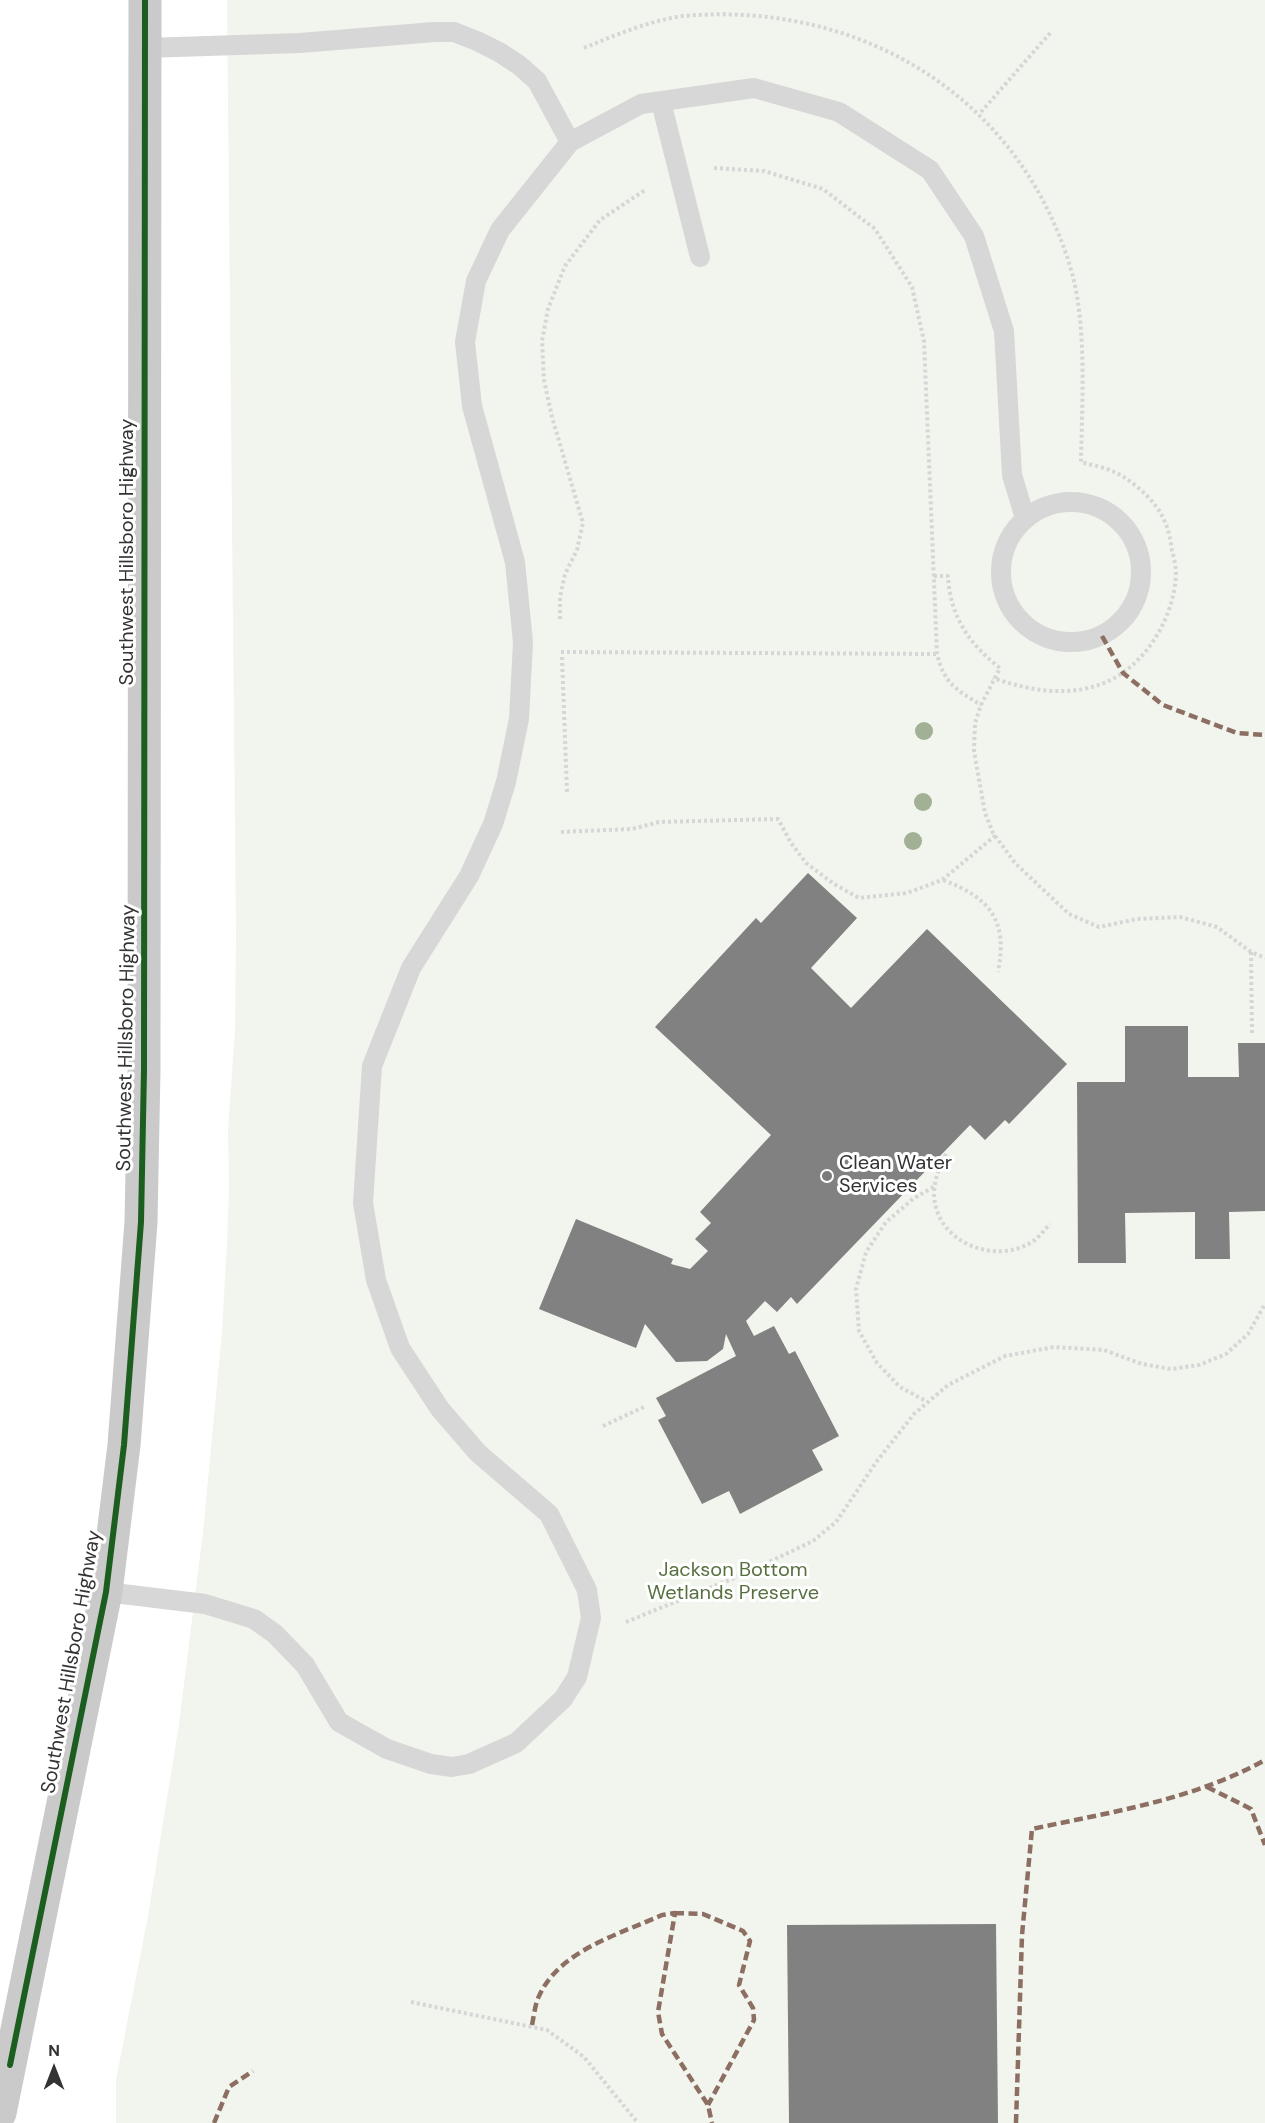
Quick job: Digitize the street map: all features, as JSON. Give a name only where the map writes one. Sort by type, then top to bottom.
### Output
[{"type":"main road","name":"Southwest Hillsboro Highway","points":[[0,2113],[106,1592],[124,1445],[141,1210],[144,1070],[145,0]]},
{"type":"lane","points":[[145,48],[300,43],[454,32],[499,52],[537,81],[570,142]]},
{"type":"lane","points":[[106,1592],[205,1604],[254,1619],[275,1634],[305,1665],[339,1722],[387,1749],[431,1764],[452,1767],[470,1764],[516,1743],[563,1700],[577,1677],[591,1618],[587,1590],[549,1514],[478,1453],[440,1408],[400,1348],[376,1280],[363,1203],[372,1066],[411,968],[470,876],[494,824],[506,782],[519,719],[523,642],[515,562],[472,406],[465,342],[476,281],[500,230],[570,142],[641,104],[754,88],[839,112],[930,170],[974,236],[1004,331],[1012,475],[1024,518],[1004,548],[1001,588],[1012,612],[1033,633],[1066,643],[1102,636],[1126,617],[1140,588],[1141,558],[1128,530],[1104,509],[1074,502],[1045,506],[1024,518]]},
{"type":"lane","points":[[661,102],[700,257]]},
{"type":"path","points":[[981,112],[1051,32]]},
{"type":"path","points":[[561,630],[560,597],[565,574],[577,550],[583,523],[552,417],[544,380],[542,341],[548,309],[565,266],[600,220],[645,190],[679,172],[718,167],[764,171],[824,189],[875,229],[912,287],[924,341],[937,654],[941,671],[953,688],[981,705]]},
{"type":"path","points":[[993,678],[1019,687],[1054,692],[1091,688],[1113,679],[1139,658],[1158,635],[1171,605],[1176,573],[1169,528],[1155,504],[1113,471],[1081,462]]},
{"type":"path","points":[[934,576],[948,576],[952,608],[981,653],[1000,668],[993,678],[975,723],[974,751],[983,802],[996,835],[1015,863],[1068,914],[1099,927],[1137,919],[1180,917],[1217,927],[1251,952],[1265,958]]},
{"type":"path","points":[[561,641],[567,792]]},
{"type":"path","points":[[561,652],[937,654]]},
{"type":"path","points":[[561,832],[632,829],[659,822],[778,819],[791,843],[807,863],[834,884],[859,898],[907,893],[942,880],[996,835]]},
{"type":"path","points":[[942,880],[966,889],[983,903],[996,919],[1001,935],[1002,953],[998,972]]},
{"type":"path","points":[[1251,952],[1252,1033]]},
{"type":"path","points":[[946,1154],[937,1173],[934,1194],[939,1215],[952,1233],[970,1247],[992,1253],[1015,1250],[1035,1240],[1050,1224]]},
{"type":"path","points":[[924,1400],[900,1387],[877,1363],[859,1331],[856,1288],[866,1252],[886,1222],[913,1199],[935,1186]]},
{"type":"path","points":[[591,1618],[627,1622],[744,1574],[813,1541],[836,1522],[914,1414],[948,1385],[1005,1356],[1054,1347],[1104,1350],[1142,1364],[1170,1369],[1199,1365],[1226,1354],[1248,1334],[1265,1304]]},
{"type":"path","points":[[603,1426],[646,1406]]},
{"type":"path","points":[[411,2002],[547,2030],[584,2057],[638,2123]]},
{"type":"green space","name":"Jackson Bottom Wetlands Preserve","points":[[227,0],[1265,0],[1265,2123],[116,2123],[116,2080],[148,1916],[179,1724],[203,1532],[222,1332],[227,1243],[228,1130],[235,1030],[236,933]]},
{"type":"building","name":"Clean Water Services","points":[[808,873],[857,918],[811,968],[851,1008],[927,929],[1067,1064],[1009,1124],[1005,1120],[985,1140],[970,1125],[797,1304],[791,1297],[777,1312],[765,1301],[746,1321],[754,1336],[774,1326],[789,1354],[795,1351],[839,1436],[812,1450],[823,1470],[740,1514],[729,1491],[702,1504],[658,1420],[666,1416],[656,1398],[736,1356],[726,1334],[723,1349],[707,1361],[676,1362],[645,1324],[636,1348],[539,1309],[576,1219],[673,1259],[671,1264],[690,1269],[708,1251],[695,1239],[711,1223],[700,1212],[771,1135],[655,1027],[756,918],[761,923]]},
{"type":"building","points":[[1125,1026],[1188,1026],[1188,1077],[1239,1077],[1238,1043],[1265,1043],[1265,1211],[1229,1212],[1230,1259],[1195,1259],[1195,1212],[1125,1213],[1126,1263],[1078,1263],[1077,1082],[1125,1082]]},
{"type":"building","points":[[996,1924],[998,2123],[789,2123],[787,1925]]},
{"type":"marked path","points":[[1102,636],[1123,673],[1163,705],[1237,733],[1265,735]]},
{"type":"marked path","points":[[1016,2123],[1022,1935],[1032,1829],[1180,1795],[1238,1774],[1265,1760]]},
{"type":"marked path","points":[[1207,1787],[1251,1809],[1265,1845]]},
{"type":"marked path","points":[[675,1913],[703,1914],[743,1931],[750,1941],[739,1985],[753,2008],[754,2020],[708,2105]]},
{"type":"marked path","points":[[532,2025],[540,1994],[562,1966],[593,1945],[610,1937],[662,1915],[675,1913],[658,2012],[662,2034],[708,2105],[712,2123]]},
{"type":"marked path","points":[[214,2123],[229,2087],[253,2071]]},
{"type":"cycle path","points":[[10,2065],[106,1592],[124,1445],[141,1222],[144,1070],[145,0]]},
{"type":"place","name":"Clean Water Services","points":[[827,1176]]}]
